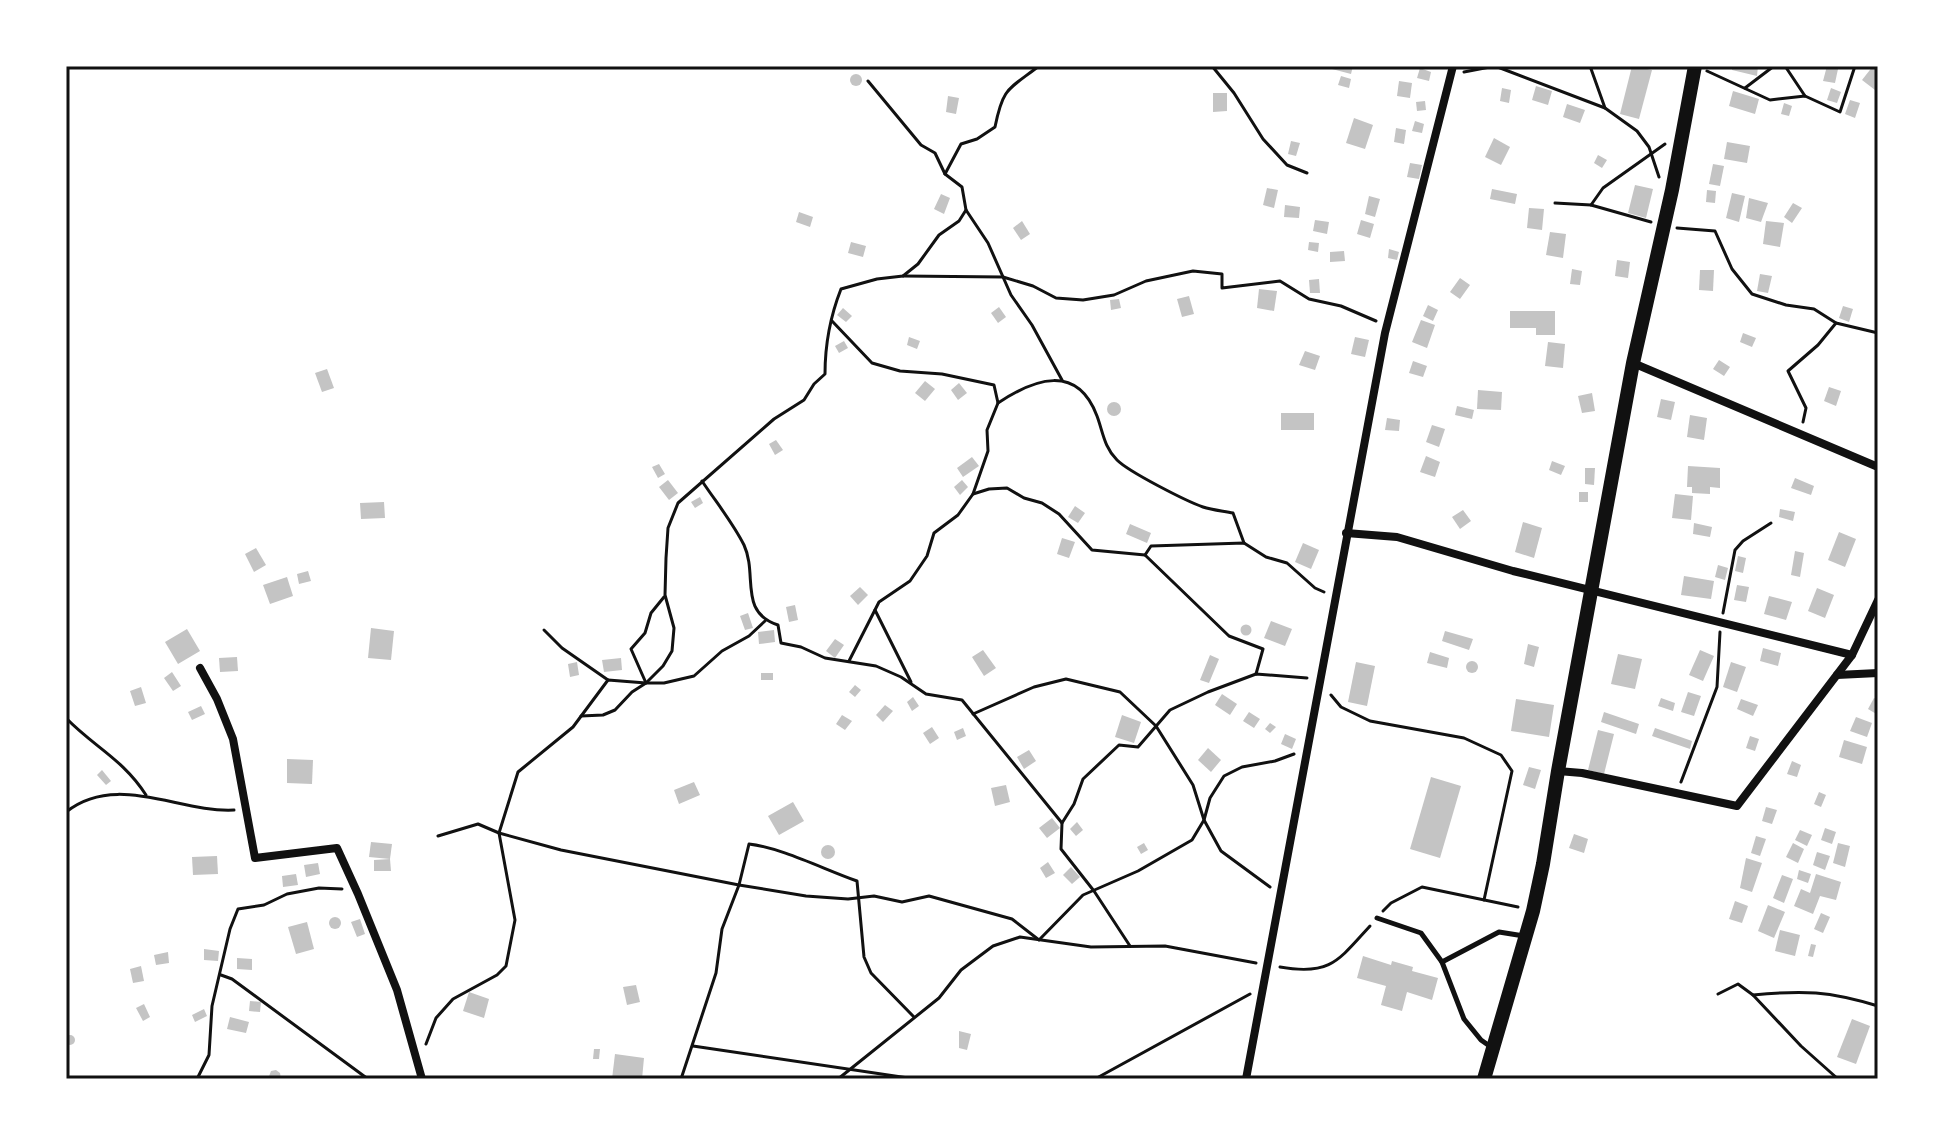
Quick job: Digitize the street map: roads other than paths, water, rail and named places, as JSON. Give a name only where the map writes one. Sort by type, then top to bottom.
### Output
[{"type":"main road","points":[[1484,1079],[1533,911],[1633,363],[1696,66]]},
{"type":"street","points":[[1246,1079],[1387,325],[1452,70]]},
{"type":"street","points":[[1633,363],[1878,467]]},
{"type":"street","points":[[1346,533],[1397,537],[1513,571],[1852,655]]},
{"type":"street","points":[[1558,771],[1582,773],[1737,806],[1852,655],[1878,600]]},
{"type":"street","points":[[200,668],[233,739],[255,858],[337,848],[397,990],[422,1079]]},
{"type":"street","points":[[1837,675],[1878,673]]},
{"type":"lane","points":[[1377,918],[1421,933],[1442,962],[1464,1019],[1481,1040],[1493,1048]]},
{"type":"lane","points":[[1442,962],[1499,932],[1525,936]]}]
